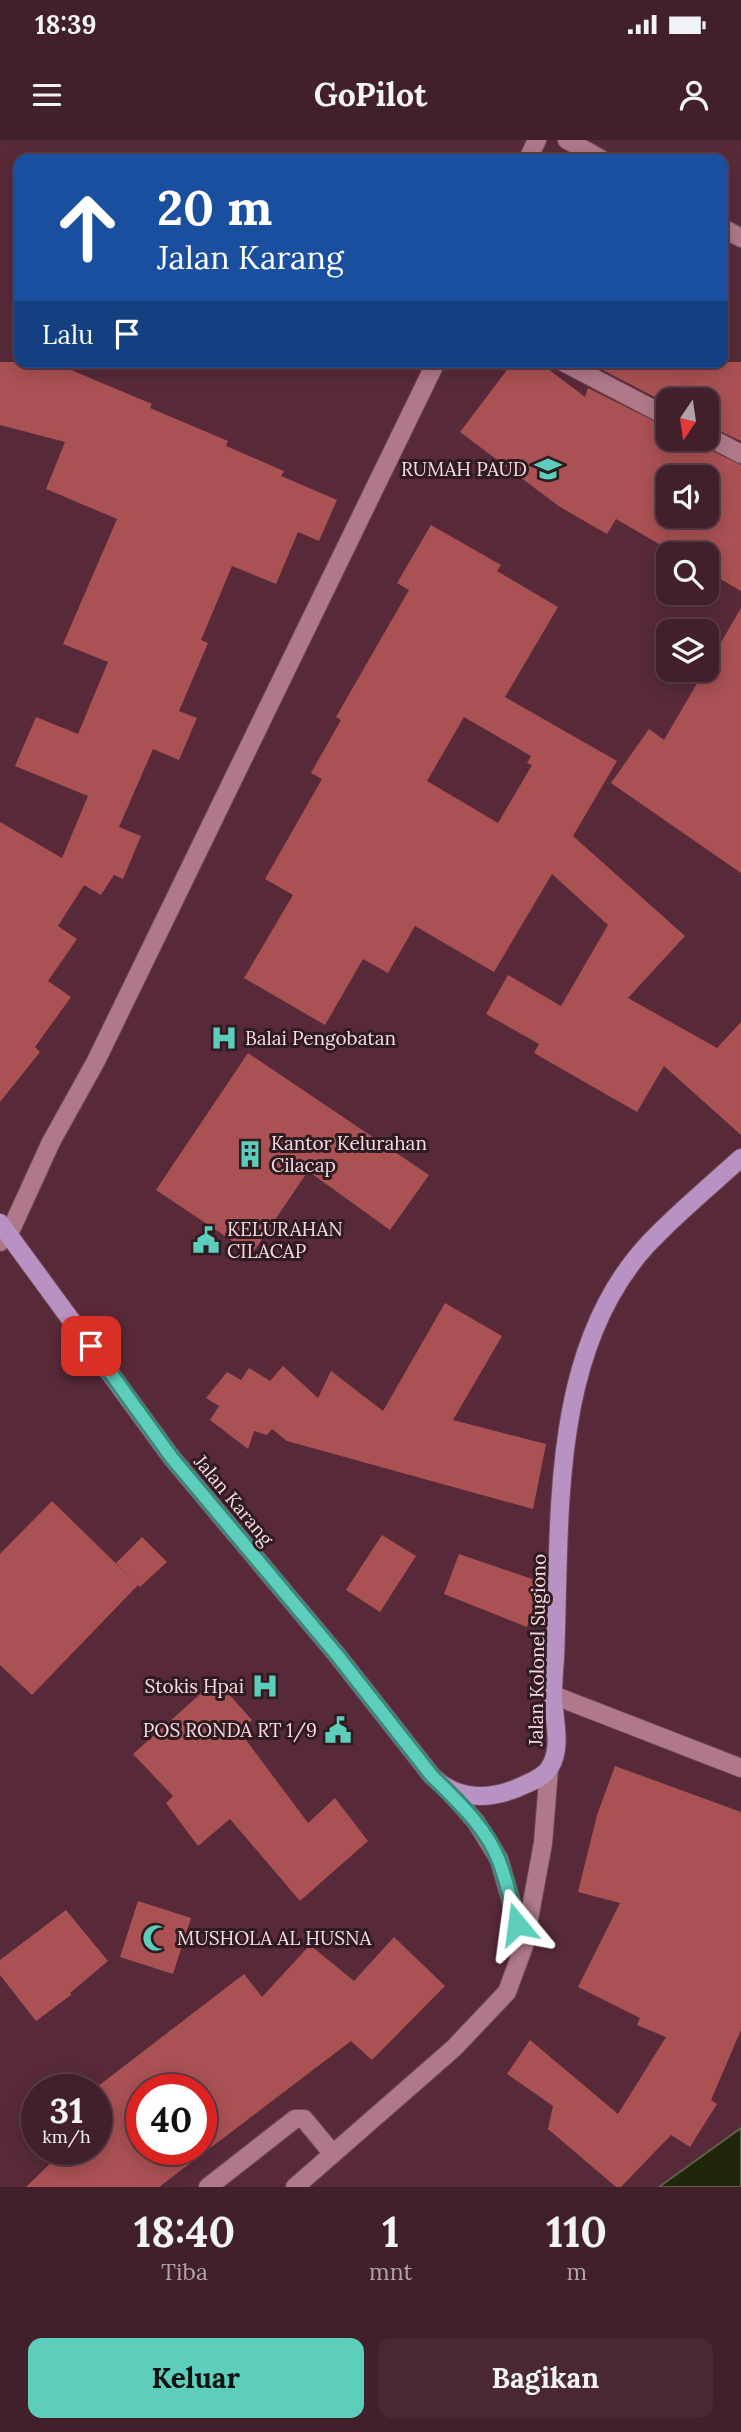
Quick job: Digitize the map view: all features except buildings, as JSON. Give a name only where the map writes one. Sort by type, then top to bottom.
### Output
[{"type":"main road","name":"Jalan Kolonel Sugiono","points":[[549,1769],[556,1754],[553,1695],[565,1444],[573,1390],[609,1302],[647,1245],[741,1158]]},
{"type":"main road","name":"Jalan Karang","points":[[3,1233],[172,1458],[337,1655],[432,1776],[450,1792]]},
{"type":"main road","points":[[450,1792],[493,1797],[536,1779],[549,1769]]},
{"type":"street","points":[[567,140],[592,154]]},
{"type":"street","points":[[3,1233],[96,1061],[433,368]]},
{"type":"street","points":[[574,368],[656,411]]},
{"type":"street","points":[[719,442],[741,454]]},
{"type":"street","points":[[553,1695],[741,1768]]},
{"type":"street","name":"Jalan Kolonel Sugiono","points":[[295,2187],[454,2048],[507,1992],[524,1946],[543,1843],[549,1769]]},
{"type":"street","points":[[450,1792],[476,1822],[499,1859],[524,1946]]},
{"type":"street","points":[[208,2187],[295,2119],[304,2119],[333,2154]]},
{"type":"shaded area","points":[[741,2128],[741,2187],[659,2187]]},
{"type":"place","name":"RUMAH PAUD","points":[[548,469]]},
{"type":"place","name":"Balai Pengobatan","points":[[224,1038]]},
{"type":"place","name":"Kantor Kelurahan Cilacap","points":[[250,1154]]},
{"type":"place","name":"KELURAHAN CILACAP","points":[[206,1240]]},
{"type":"place","name":"Stokis Hpai","points":[[265,1686]]},
{"type":"place","name":"POS RONDA RT 1/9","points":[[338,1730]]},
{"type":"place","name":"MUSHOLA AL HUSNA","points":[[156,1938]]},
{"type":"route","points":[[91,1346],[172,1458],[337,1655],[432,1776],[476,1822],[499,1859],[517,1924]]}]
